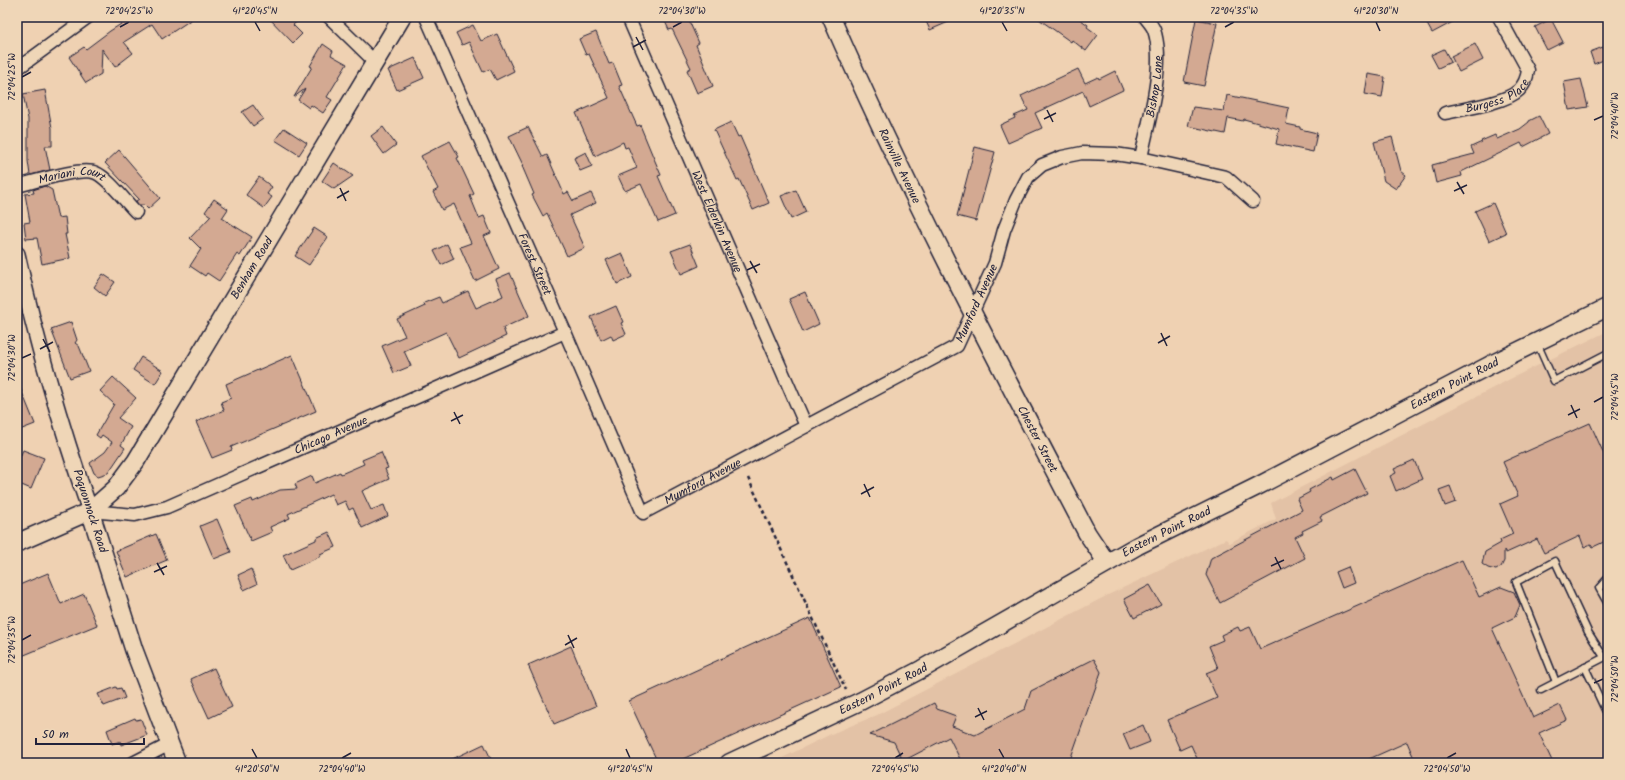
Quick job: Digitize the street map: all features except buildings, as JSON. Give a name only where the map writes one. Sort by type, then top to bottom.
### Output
[{"type":"main road","name":"Benham Road","points":[[17,543],[90,511],[116,488],[136,461],[402,17]]},
{"type":"main road","name":"Rainville Avenue","points":[[831,17],[924,218],[972,312]]},
{"type":"main road","name":"Eastern Point Road","points":[[729,763],[871,696],[922,669],[1107,563],[1536,342],[1608,307]]},
{"type":"main road","name":"Chester Street","points":[[972,312],[1087,533],[1107,563]]},
{"type":"main road","name":"Poquonnock Road","points":[[90,511],[134,650],[177,763]]},
{"type":"street","points":[[17,69],[88,17]]},
{"type":"street","points":[[329,17],[375,62]]},
{"type":"street","name":"Forest Street","points":[[426,17],[565,332],[642,513]]},
{"type":"street","name":"West Elderkin Avenue","points":[[628,17],[806,426]]},
{"type":"street","name":"Bishop Lane","points":[[1141,158],[1158,68],[1158,48],[1153,29],[1146,17]]},
{"type":"street","name":"Burgess Place","points":[[1445,113],[1493,102],[1511,96],[1519,90],[1527,80],[1528,70],[1499,17]]},
{"type":"street","name":"Mumford Avenue","points":[[642,513],[957,346],[995,263],[1004,230],[1016,200],[1028,177],[1042,165],[1062,157],[1082,153],[1115,154],[1141,158],[1226,177],[1253,201]]},
{"type":"street","name":"Mariani Court","points":[[17,186],[76,172],[92,171],[102,176],[136,212]]},
{"type":"street","name":"Poquonnock Road","points":[[17,254],[40,350],[75,468],[90,511]]},
{"type":"street","name":"Chicago Avenue","points":[[90,511],[135,515],[167,508],[565,332]]},
{"type":"street","points":[[133,763],[170,744]]},
{"type":"lane","points":[[1536,342],[1554,381],[1608,354]]},
{"type":"lane","points":[[1541,690],[1606,656],[1588,632],[1555,561],[1516,582],[1556,682]]},
{"type":"lane","points":[[1608,578],[1599,588],[1608,604]]},
{"type":"lane","points":[[1585,667],[1608,716]]},
{"type":"path","points":[[748,478],[846,690]]},
{"type":"shaded area","points":[[1608,331],[1608,763],[772,763],[831,734],[877,715],[1108,595],[1226,539],[1229,543],[1276,519],[1271,503],[1518,375]]}]
